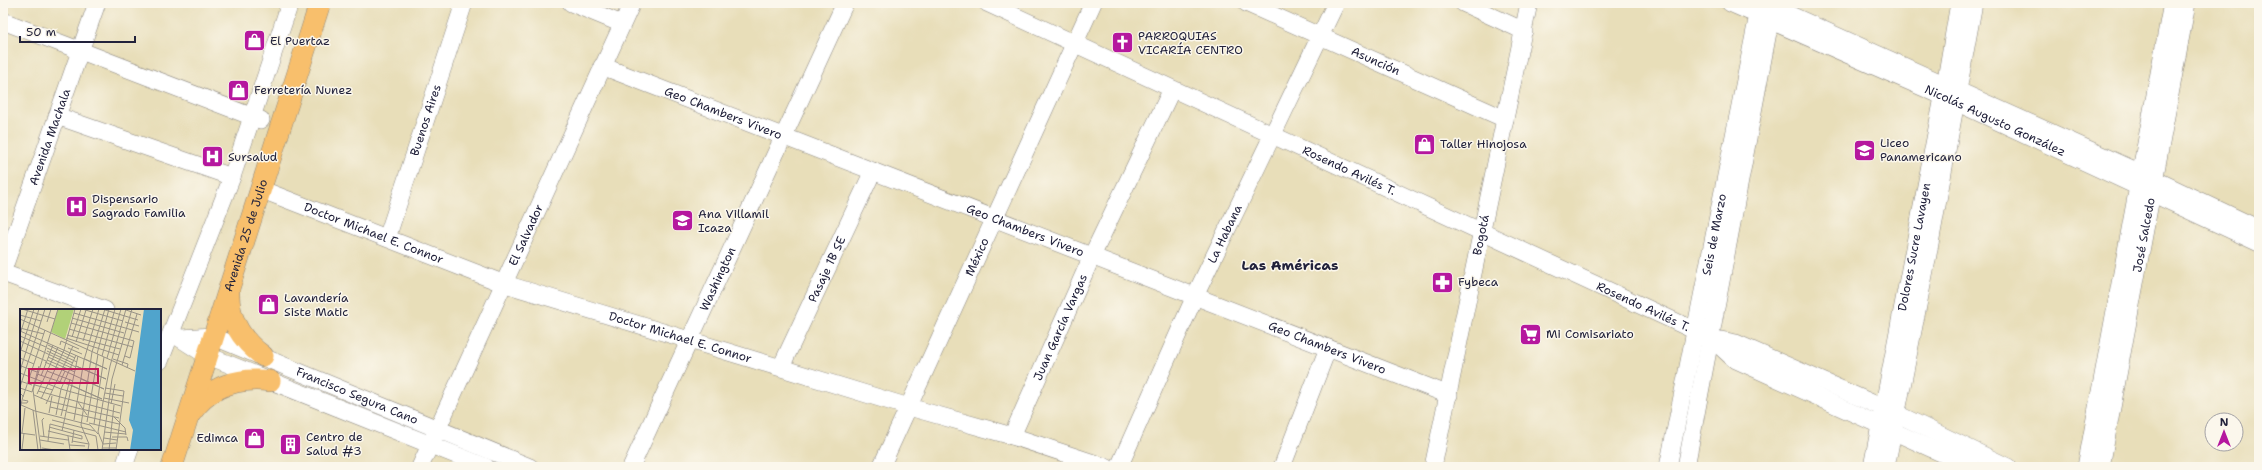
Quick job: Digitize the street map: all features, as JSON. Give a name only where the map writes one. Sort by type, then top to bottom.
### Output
[{"type":"main road","name":"Avenida 25 de Julio","points":[[172,467],[209,346],[320,3]]},
{"type":"main road","points":[[230,284],[231,312],[235,325],[251,348],[263,356]]},
{"type":"main road","points":[[187,419],[205,397],[227,383],[243,380],[270,381]]},
{"type":"street","name":"Avenida Machala","points":[[3,270],[97,3]]},
{"type":"street","points":[[161,359],[232,177],[257,118],[290,3]]},
{"type":"street","name":"Buenos Aires","points":[[387,238],[464,3]]},
{"type":"street","points":[[571,3],[622,24]]},
{"type":"street","name":"El Salvador","points":[[420,467],[502,283],[632,3]]},
{"type":"street","name":"Washington","points":[[631,467],[844,3]]},
{"type":"street","name":"Rosendo Avilés T.","points":[[987,3],[1704,335],[1734,359],[2008,467]]},
{"type":"street","name":"México","points":[[881,467],[1093,3]]},
{"type":"street","name":"Asunción","points":[[1246,3],[1505,119]]},
{"type":"street","name":"La Habana","points":[[1119,467],[1196,296],[1274,136],[1336,3]]},
{"type":"street","points":[[1463,3],[1524,31]]},
{"type":"street","name":"Bogotá","points":[[1434,467],[1529,3]]},
{"type":"street","name":"Nicolás Augusto González","points":[[1730,3],[1767,9],[2147,183],[2259,229]]},
{"type":"street","name":"Dolores Sucre Lavayen","points":[[1951,93],[1959,3]]},
{"type":"street","name":"Dolores Sucre Lavayen","points":[[1886,467],[1889,419],[1951,93],[1974,3]]},
{"type":"street","name":"José Salcedo","points":[[2086,467],[2116,341],[2179,8]]},
{"type":"street","name":"Seis de Marzo","points":[[1686,467],[1704,335],[1734,167],[1767,9]]},
{"type":"street","points":[[3,21],[257,118]]},
{"type":"street","name":"Geo Chambers Vivero","points":[[602,66],[1448,395]]},
{"type":"street","name":"Juan García Vargas","points":[[1012,436],[1092,256],[1172,89]]},
{"type":"street","points":[[58,116],[232,177]]},
{"type":"street","name":"Pasaje 1B SE","points":[[781,367],[873,171]]},
{"type":"street","name":"Nicolás Augusto González","points":[[2147,183],[2259,243]]},
{"type":"street","name":"Doctor Michael E. Connor","points":[[260,188],[502,283],[909,407],[1012,436],[1106,467]]},
{"type":"street","points":[[3,273],[102,309]]},
{"type":"street","name":"Francisco Segura Cano","points":[[171,334],[209,346],[263,356],[530,467]]},
{"type":"street","name":"Seis de Marzo","points":[[1668,467],[1704,335]]},
{"type":"street","name":"José Salcedo","points":[[2101,467],[2116,341]]},
{"type":"street","name":"Francisco Segura Cano","points":[[209,346],[270,381],[486,467]]},
{"type":"street","points":[[1282,467],[1328,348]]},
{"type":"street","name":"Rosendo Avilés T.","points":[[1889,419],[1972,467]]},
{"type":"street","name":"Dolores Sucre Lavayen","points":[[1872,467],[1889,419]]},
{"type":"street","points":[[124,467],[130,450]]},
{"type":"place","name":"El Puertaz","points":[[255,41]]},
{"type":"place","name":"PARROQUIAS VICARÍA CENTRO","points":[[1123,43]]},
{"type":"place","name":"Ferretería Nunez","points":[[239,90]]},
{"type":"place","name":"Taller Hinojosa","points":[[1425,144]]},
{"type":"place","name":"Liceo Panamericano","points":[[1865,150]]},
{"type":"place","name":"Sursalud","points":[[212,157]]},
{"type":"place","name":"Dispensario Sagrado Familia","points":[[76,206]]},
{"type":"place","name":"Ana Villamil Icaza","points":[[682,221]]},
{"type":"place","name":"Fybeca","points":[[1442,282]]},
{"type":"place","name":"Lavandería Siste Matic","points":[[269,305]]},
{"type":"place","name":"Mi Comisariato","points":[[1530,334]]},
{"type":"place","name":"Edimca","points":[[254,438]]},
{"type":"place","name":"Centro de Salud #3","points":[[291,444]]},
{"type":"district","name":"Las Américas","points":[[1290,265]]}]
